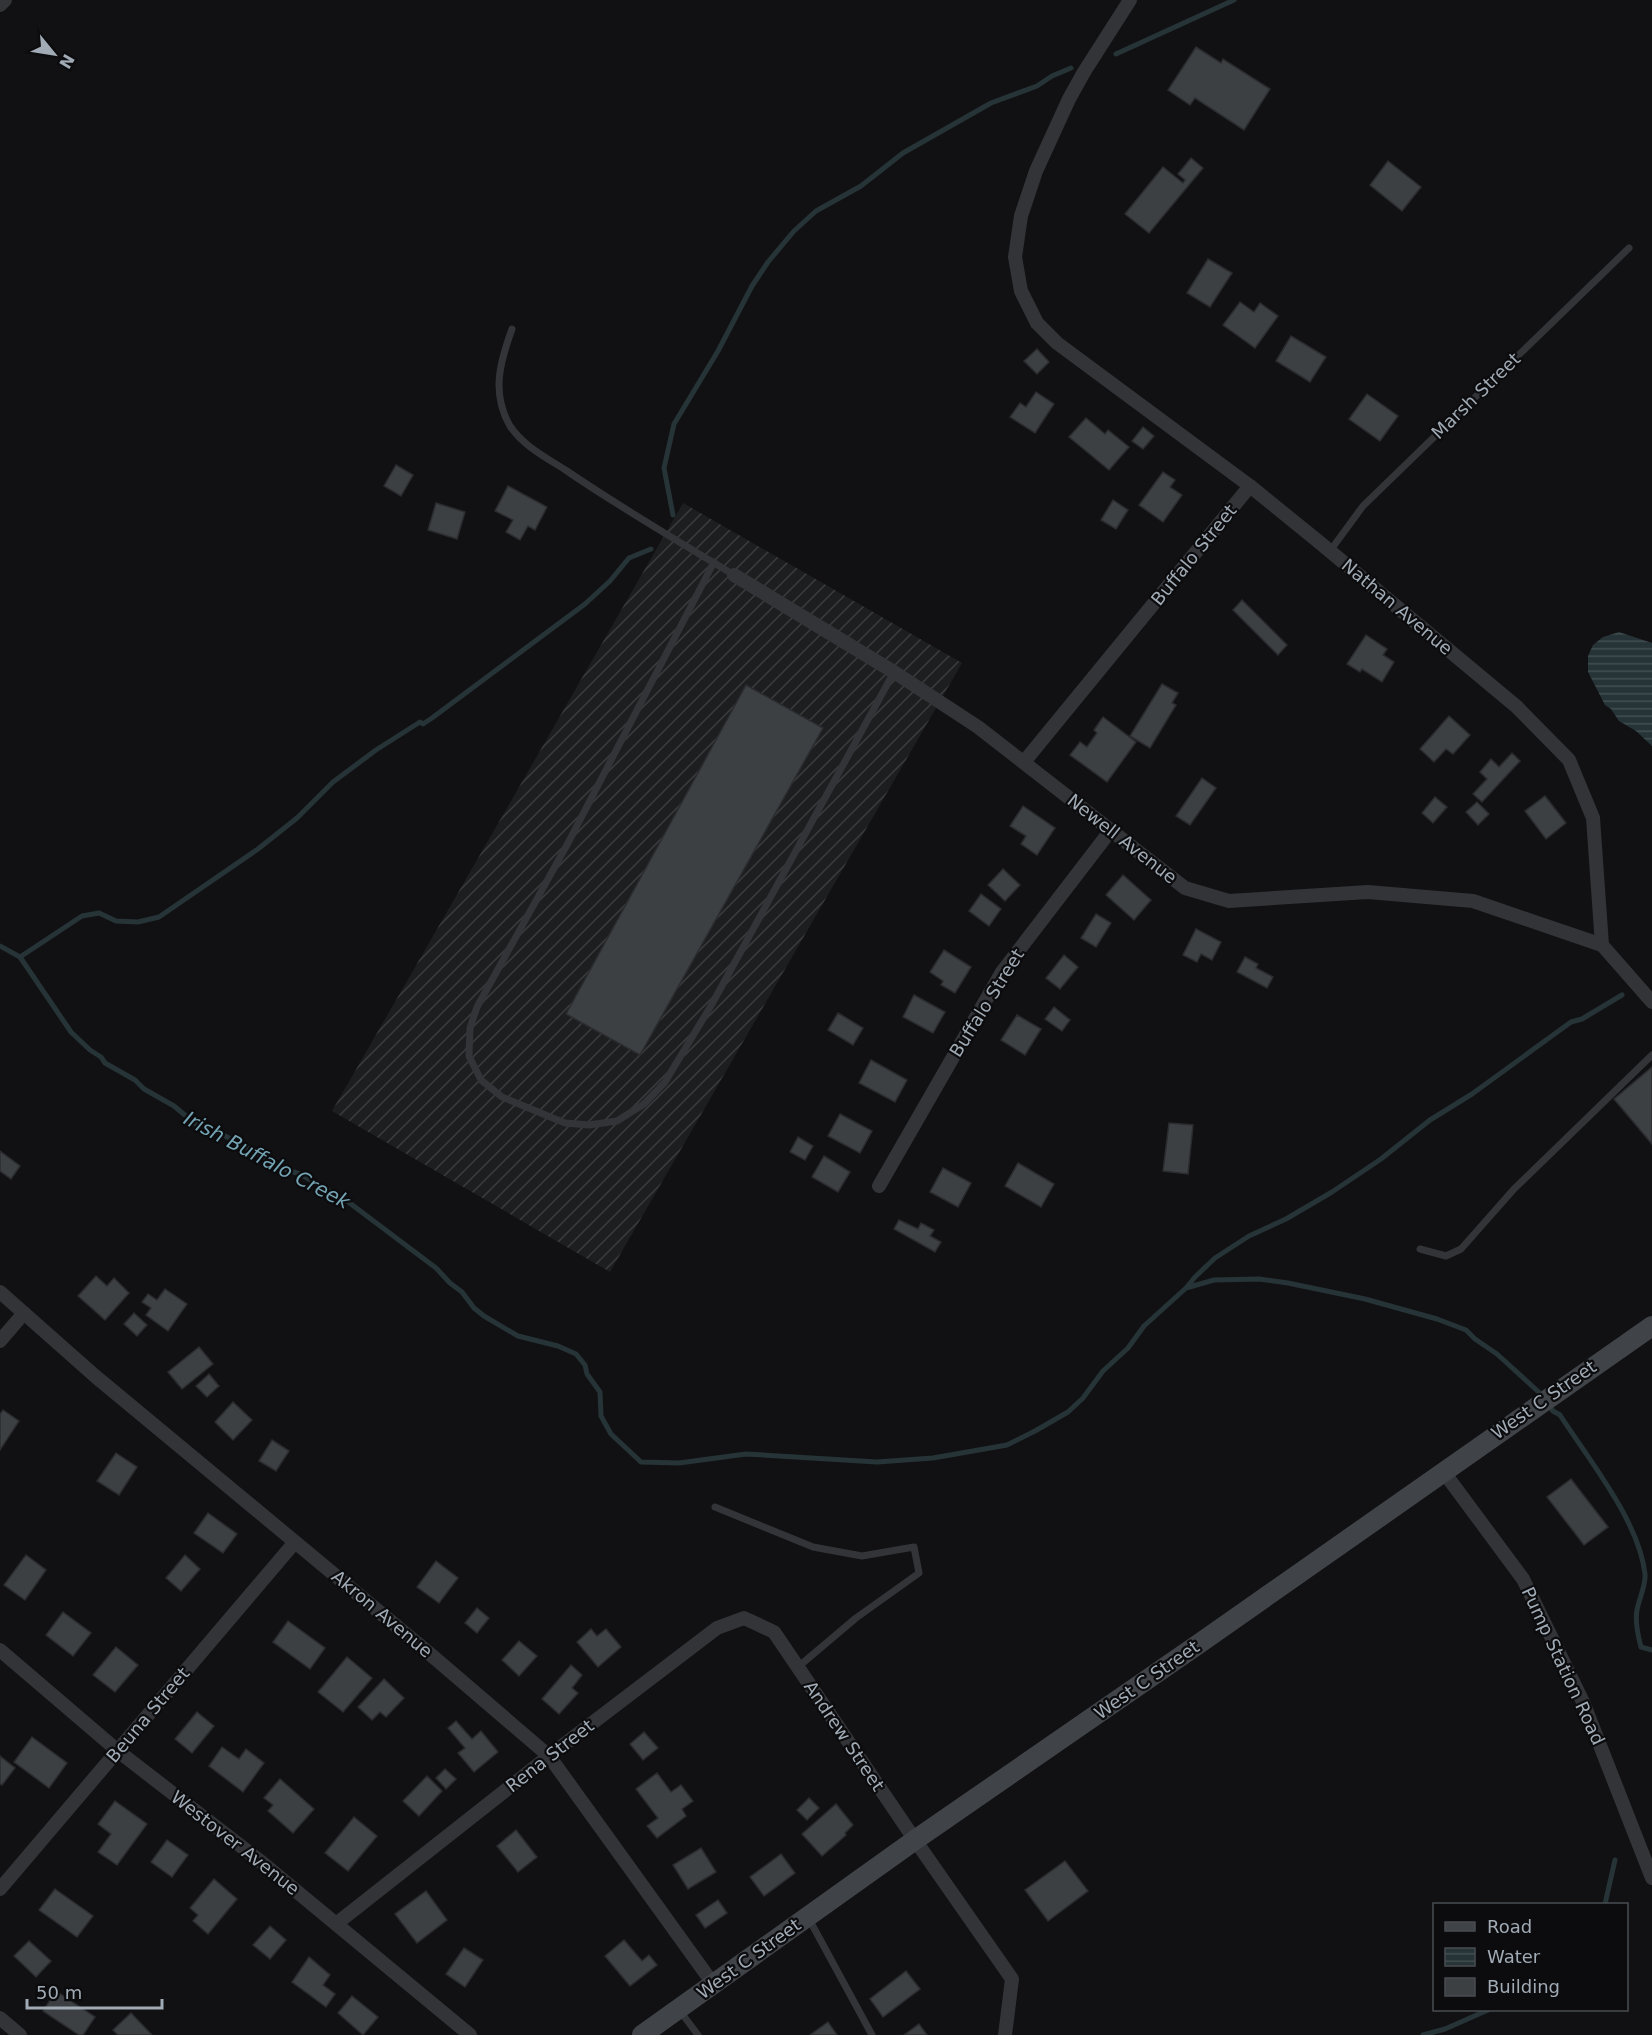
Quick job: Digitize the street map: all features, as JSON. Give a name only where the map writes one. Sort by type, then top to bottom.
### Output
[{"type":"main road","name":"West C Street","points":[[642,2035],[915,1840],[1652,1326]]},
{"type":"street","points":[[0,5],[5,0]]},
{"type":"street","name":"Nathan Avenue","points":[[1130,0],[1079,81],[1036,171],[1020,216],[1015,257],[1021,291],[1036,324],[1057,343],[1250,486],[1330,551],[1517,707],[1569,760],[1593,818],[1602,945]]},
{"type":"street","name":"Buffalo Street","points":[[1024,762],[1250,486]]},
{"type":"street","name":"Newell Avenue","points":[[734,575],[894,672],[978,727],[1185,888],[1229,901],[1368,892],[1473,901],[1602,945]]},
{"type":"street","name":"Buffalo Street","points":[[879,1186],[1002,972],[1111,830]]},
{"type":"street","points":[[1602,945],[1652,1002]]},
{"type":"street","name":"Akron Avenue","points":[[0,1292],[95,1376],[549,1756],[714,1985]]},
{"type":"street","points":[[0,1341],[24,1313]]},
{"type":"street","name":"Pump Station Road","points":[[1443,1471],[1522,1579],[1583,1702],[1652,1878]]},
{"type":"street","name":"Beuna Street","points":[[0,1889],[295,1542]]},
{"type":"street","name":"Rena Street","points":[[336,1924],[549,1756],[717,1628],[744,1618],[774,1632]]},
{"type":"street","name":"Andrew Street","points":[[774,1632],[1012,1979],[1005,2035]]},
{"type":"street","name":"Westover Avenue","points":[[0,1650],[118,1750],[260,1861],[470,2035]]},
{"type":"street","points":[[0,2018],[20,2035]]},
{"type":"lane","name":"Marsh Street","points":[[1330,551],[1363,506],[1629,248]]},
{"type":"lane","points":[[512,329],[500,361],[499,382],[505,414],[511,427],[529,446],[578,479],[734,575]]},
{"type":"lane","points":[[714,562],[568,843],[477,1007],[470,1028],[468,1056],[481,1080],[501,1097],[565,1123],[589,1125],[617,1121],[644,1104],[665,1082],[712,1004],[894,672]]},
{"type":"lane","points":[[1420,1249],[1446,1256],[1461,1249],[1514,1189],[1652,1055]]},
{"type":"lane","points":[[715,1506],[813,1547],[862,1556],[914,1547],[919,1573],[856,1618],[798,1667]]},
{"type":"lane","points":[[808,1917],[872,2035]]},
{"type":"lane","points":[[678,2009],[698,2035]]},
{"type":"shaded area","points":[[683,503],[962,663],[610,1272],[332,1111]]},
{"type":"water","points":[[1619,632],[1652,643],[1652,746],[1636,731],[1619,721],[1611,709],[1605,705],[1588,672],[1588,656],[1593,645],[1603,637]]},
{"type":"building","points":[[1196,47],[1221,63],[1223,59],[1270,89],[1244,130],[1195,98],[1190,105],[1168,90]]},
{"type":"building","points":[[1191,158],[1203,168],[1149,233],[1125,214],[1163,167],[1183,183],[1185,180],[1178,174]]},
{"type":"building","points":[[1388,161],[1421,187],[1402,211],[1370,185]]},
{"type":"building","points":[[1208,259],[1232,273],[1210,307],[1187,293]]},
{"type":"building","points":[[1240,302],[1254,312],[1260,303],[1278,316],[1255,348],[1223,325]]},
{"type":"building","points":[[1291,336],[1326,357],[1310,382],[1276,361]]},
{"type":"building","points":[[1037,349],[1049,362],[1037,374],[1024,361]]},
{"type":"building","points":[[1036,392],[1054,404],[1035,433],[1010,417],[1020,403],[1026,407]]},
{"type":"building","points":[[1367,394],[1398,416],[1380,441],[1349,419]]},
{"type":"building","points":[[1086,418],[1105,434],[1108,430],[1129,447],[1109,470],[1069,437]]},
{"type":"building","points":[[1143,427],[1154,436],[1143,449],[1132,441]]},
{"type":"building","points":[[396,465],[413,475],[401,496],[384,486]]},
{"type":"building","points":[[1163,472],[1175,480],[1170,487],[1182,495],[1163,522],[1139,505]]},
{"type":"building","points":[[508,486],[547,507],[535,530],[528,526],[520,540],[506,532],[513,520],[495,511]]},
{"type":"building","points":[[1113,500],[1128,510],[1116,529],[1101,520]]},
{"type":"building","points":[[436,503],[465,512],[457,539],[428,530]]},
{"type":"building","points":[[1242,600],[1287,645],[1278,655],[1233,610]]},
{"type":"building","points":[[1366,635],[1387,649],[1383,655],[1394,662],[1382,682],[1362,669],[1360,672],[1347,664]]},
{"type":"building","points":[[1162,684],[1178,693],[1172,703],[1176,705],[1150,748],[1130,736]]},
{"type":"building","points":[[746,685],[823,728],[640,1055],[566,1014]]},
{"type":"building","points":[[1449,716],[1470,735],[1453,754],[1446,749],[1434,762],[1420,749]]},
{"type":"building","points":[[1103,717],[1136,742],[1107,782],[1070,755],[1080,742],[1087,747],[1097,733],[1094,730]]},
{"type":"building","points":[[1512,753],[1520,761],[1482,802],[1473,794],[1487,779],[1480,772],[1491,759],[1499,767]]},
{"type":"building","points":[[1202,778],[1216,788],[1190,825],[1176,816]]},
{"type":"building","points":[[1545,796],[1566,823],[1546,839],[1525,811]]},
{"type":"building","points":[[1435,797],[1447,807],[1433,823],[1422,813]]},
{"type":"building","points":[[1477,802],[1489,814],[1478,825],[1466,812]]},
{"type":"building","points":[[1023,806],[1055,828],[1037,855],[1021,844],[1026,836],[1010,826]]},
{"type":"building","points":[[1003,869],[1020,885],[1005,901],[988,885]]},
{"type":"building","points":[[1123,875],[1151,900],[1134,920],[1106,895]]},
{"type":"building","points":[[981,894],[1001,909],[989,926],[969,911]]},
{"type":"building","points":[[1096,914],[1111,923],[1096,947],[1081,938]]},
{"type":"building","points":[[1196,929],[1221,942],[1212,960],[1201,954],[1197,962],[1183,955]]},
{"type":"building","points":[[944,950],[971,967],[955,993],[941,985],[943,981],[930,972]]},
{"type":"building","points":[[1064,955],[1078,967],[1060,989],[1046,978]]},
{"type":"building","points":[[1245,957],[1258,964],[1256,968],[1273,977],[1267,988],[1237,972]]},
{"type":"building","points":[[914,995],[945,1012],[933,1033],[903,1017]]},
{"type":"building","points":[[1054,1007],[1070,1020],[1062,1031],[1045,1019]]},
{"type":"building","points":[[838,1013],[863,1028],[853,1045],[828,1030]]},
{"type":"building","points":[[1017,1015],[1041,1029],[1025,1055],[1001,1040]]},
{"type":"building","points":[[871,1060],[907,1080],[895,1102],[859,1083]]},
{"type":"building","points":[[1652,1067],[1652,1144],[1614,1099]]},
{"type":"building","points":[[840,1114],[872,1131],[860,1153],[828,1136]]},
{"type":"building","points":[[1169,1123],[1193,1125],[1188,1174],[1163,1171]]},
{"type":"building","points":[[798,1137],[813,1146],[805,1160],[790,1152]]},
{"type":"building","points":[[0,1151],[20,1166],[11,1179],[0,1171]]},
{"type":"building","points":[[824,1156],[850,1172],[838,1192],[812,1177]]},
{"type":"building","points":[[1018,1163],[1054,1184],[1041,1207],[1005,1186]]},
{"type":"building","points":[[943,1168],[971,1183],[958,1207],[930,1192]]},
{"type":"building","points":[[899,1220],[918,1229],[921,1223],[934,1230],[930,1236],[941,1242],[935,1252],[894,1229]]},
{"type":"building","points":[[96,1276],[107,1286],[114,1278],[129,1293],[105,1320],[78,1296]]},
{"type":"building","points":[[165,1289],[187,1304],[168,1331],[146,1315],[151,1308],[142,1302],[148,1294],[157,1300]]},
{"type":"building","points":[[134,1313],[147,1325],[137,1336],[124,1324]]},
{"type":"building","points":[[199,1347],[213,1364],[182,1389],[168,1372]]},
{"type":"building","points":[[209,1374],[219,1386],[207,1397],[196,1386]]},
{"type":"building","points":[[233,1402],[252,1420],[233,1440],[215,1422]]},
{"type":"building","points":[[3,1410],[19,1421],[0,1450],[0,1414]]},
{"type":"building","points":[[272,1440],[289,1451],[276,1471],[259,1461]]},
{"type":"building","points":[[116,1453],[137,1467],[119,1495],[97,1481]]},
{"type":"building","points":[[1571,1479],[1608,1527],[1584,1545],[1547,1497]]},
{"type":"building","points":[[208,1513],[237,1534],[223,1553],[194,1533]]},
{"type":"building","points":[[26,1555],[46,1570],[25,1600],[4,1585]]},
{"type":"building","points":[[185,1555],[200,1569],[181,1591],[166,1578]]},
{"type":"building","points":[[436,1561],[458,1578],[439,1603],[417,1587]]},
{"type":"building","points":[[477,1608],[489,1618],[477,1633],[465,1623]]},
{"type":"building","points":[[63,1612],[91,1633],[73,1656],[46,1635]]},
{"type":"building","points":[[288,1621],[325,1648],[310,1669],[273,1642]]},
{"type":"building","points":[[591,1629],[597,1636],[606,1629],[621,1647],[598,1667],[577,1642]]},
{"type":"building","points":[[519,1641],[537,1656],[519,1676],[502,1660]]},
{"type":"building","points":[[116,1647],[138,1665],[115,1692],[93,1675]]},
{"type":"building","points":[[347,1657],[372,1678],[343,1712],[318,1692]]},
{"type":"building","points":[[571,1665],[582,1675],[572,1688],[578,1693],[559,1714],[542,1699]]},
{"type":"building","points":[[384,1679],[404,1698],[386,1717],[380,1712],[372,1720],[358,1707]]},
{"type":"building","points":[[197,1712],[214,1726],[192,1753],[175,1739]]},
{"type":"building","points":[[456,1721],[472,1739],[481,1731],[498,1752],[474,1772],[458,1753],[465,1748],[448,1728]]},
{"type":"building","points":[[644,1732],[658,1748],[643,1760],[630,1744]]},
{"type":"building","points":[[32,1737],[67,1763],[49,1788],[14,1762]]},
{"type":"building","points":[[222,1747],[239,1759],[246,1749],[264,1763],[243,1792],[209,1766]]},
{"type":"building","points":[[0,1756],[15,1768],[2,1785],[0,1784]]},
{"type":"building","points":[[445,1769],[456,1779],[446,1789],[436,1778]]},
{"type":"building","points":[[657,1773],[671,1792],[681,1785],[693,1801],[682,1809],[686,1816],[657,1838],[647,1826],[658,1818],[636,1789]]},
{"type":"building","points":[[427,1776],[442,1791],[419,1816],[403,1801]]},
{"type":"building","points":[[280,1779],[314,1809],[293,1833],[268,1811],[273,1805],[264,1798]]},
{"type":"building","points":[[809,1798],[819,1808],[807,1820],[797,1810]]},
{"type":"building","points":[[115,1801],[147,1824],[117,1865],[98,1852],[111,1834],[98,1824]]},
{"type":"building","points":[[836,1804],[853,1825],[845,1833],[846,1835],[822,1856],[802,1834]]},
{"type":"building","points":[[354,1817],[377,1836],[348,1871],[325,1853]]},
{"type":"building","points":[[516,1830],[537,1857],[518,1872],[497,1846]]},
{"type":"building","points":[[167,1840],[188,1855],[172,1877],[151,1862]]},
{"type":"building","points":[[701,1848],[716,1872],[688,1889],[673,1865]]},
{"type":"building","points":[[781,1854],[795,1873],[764,1896],[750,1877]]},
{"type":"building","points":[[1065,1861],[1088,1891],[1048,1921],[1025,1890]]},
{"type":"building","points":[[214,1879],[237,1899],[208,1934],[193,1921],[198,1915],[190,1908]]},
{"type":"building","points":[[55,1889],[93,1916],[77,1937],[39,1910]]},
{"type":"building","points":[[426,1891],[447,1920],[417,1943],[395,1914]]},
{"type":"building","points":[[718,1900],[727,1913],[705,1928],[696,1915]]},
{"type":"building","points":[[270,1926],[286,1940],[270,1959],[253,1945]]},
{"type":"building","points":[[624,1940],[642,1961],[649,1955],[657,1965],[630,1986],[605,1956]]},
{"type":"building","points":[[29,1941],[51,1961],[36,1977],[14,1956]]},
{"type":"building","points":[[464,1948],[483,1960],[465,1987],[446,1974]]},
{"type":"building","points":[[309,1957],[330,1975],[323,1985],[335,1994],[326,2007],[292,1982]]},
{"type":"building","points":[[906,1971],[920,1989],[883,2017],[870,1999]]},
{"type":"building","points":[[56,1991],[95,2017],[83,2035],[79,2035],[43,2011]]},
{"type":"building","points":[[352,1996],[378,2017],[363,2035],[338,2013]]},
{"type":"building","points":[[131,2013],[152,2035],[118,2035],[113,2030]]},
{"type":"building","points":[[828,2022],[837,2035],[810,2035]]},
{"type":"building","points":[[919,2024],[927,2035],[904,2035]]},
{"type":"waterway","points":[[1116,54],[1234,0]]},
{"type":"waterway","points":[[673,515],[664,468],[674,424],[718,351],[752,286],[768,262],[794,231],[816,211],[861,186],[903,153],[991,103],[1037,86],[1052,76],[1071,68]]},
{"type":"waterway","points":[[20,957],[82,916],[99,913],[116,921],[138,922],[159,917],[258,849],[297,818],[333,782],[376,750],[420,722],[423,724],[432,718],[585,604],[610,581],[629,558],[651,549]]},
{"type":"waterway","name":"Irish Buffalo Creek","points":[[0,946],[20,957],[71,1032],[105,1063],[174,1106],[198,1126],[218,1132],[347,1201],[436,1268],[484,1316],[518,1336],[558,1346],[576,1354],[600,1392],[601,1416],[611,1434],[641,1462],[679,1463],[746,1454],[877,1462],[933,1458],[1007,1445],[1068,1412],[1083,1398],[1103,1371],[1128,1348],[1144,1326],[1186,1288],[1214,1280],[1259,1279],[1288,1283],[1365,1299],[1437,1319],[1466,1330],[1497,1354],[1543,1396]]},
{"type":"waterway","points":[[1187,1287],[1215,1258],[1249,1236],[1286,1219],[1332,1192],[1381,1159],[1430,1120],[1472,1094],[1571,1022],[1582,1019],[1622,995]]},
{"type":"waterway","name":"Irish Buffalo Creek","points":[[1548,1404],[1560,1415],[1598,1471],[1633,1533],[1645,1574],[1636,1614],[1638,1633],[1641,1647],[1652,1650]]},
{"type":"waterway","points":[[1605,1903],[1615,1860]]},
{"type":"waterway","points":[[1423,2035],[1445,2029],[1486,2011]]}]
